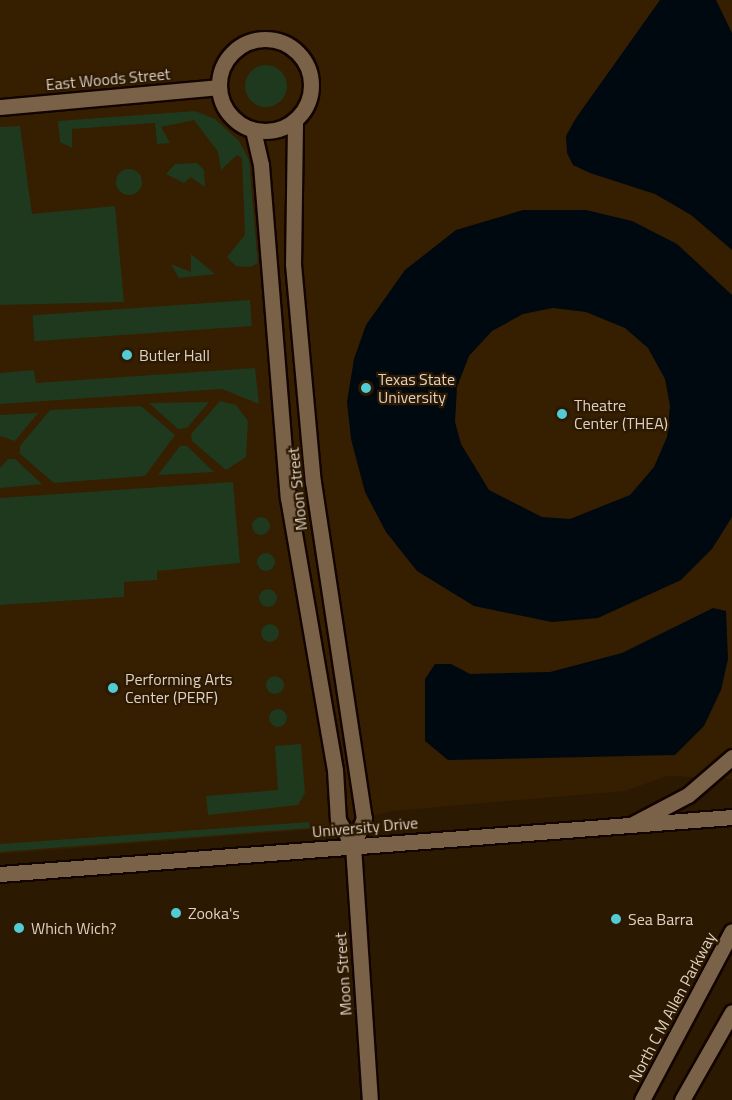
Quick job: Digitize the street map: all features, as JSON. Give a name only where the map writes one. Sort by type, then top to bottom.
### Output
[{"type":"street","points":[[264,39],[286,42],[309,72],[308,102],[295,123],[253,130],[225,108],[218,87],[226,60],[240,46],[264,39]]},
{"type":"street","name":"East Woods Street","points":[[0,106],[218,87]]},
{"type":"street","name":"Moon Street","points":[[295,123],[293,264],[313,482],[364,818],[352,846]]},
{"type":"street","name":"Moon Street","points":[[253,130],[264,188],[288,498],[334,770],[338,820],[352,846],[370,1100]]},
{"type":"street","points":[[624,829],[688,795],[732,757]]},
{"type":"street","name":"University Drive","points":[[0,874],[352,846],[624,829],[732,817]]},
{"type":"street","name":"North C M Allen Parkway","points":[[642,1100],[732,931]]},
{"type":"street","points":[[682,1100],[732,1012]]},
{"type":"shaded area","name":"Texas State University","points":[[0,0],[732,0],[732,779],[667,776],[625,791],[392,811],[316,829],[0,854]]},
{"type":"shaded area","points":[[660,0],[716,0],[732,33],[732,250],[691,215],[655,194],[590,173],[573,165],[567,153],[566,136],[576,118]]},
{"type":"shaded area","points":[[523,210],[586,210],[632,221],[677,244],[732,295],[732,517],[712,549],[681,580],[598,618],[552,622],[474,606],[417,571],[386,532],[365,492],[351,439],[347,402],[354,359],[366,325],[405,270],[456,230]],"holes":[[[553,308],[586,312],[625,328],[648,348],[665,379],[670,406],[667,437],[654,467],[630,495],[570,519],[542,517],[489,490],[461,444],[455,422],[457,387],[469,356],[492,331],[523,314]]]},
{"type":"shaded area","points":[[713,608],[726,611],[728,659],[721,690],[704,726],[675,755],[448,760],[425,741],[425,679],[435,664],[451,664],[470,674],[550,672],[622,653]]},
{"type":"green space","points":[[266,65],[281,71],[287,86],[281,101],[266,107],[251,101],[245,86],[251,71]]},
{"type":"green space","points":[[195,111],[215,119],[239,141],[249,160],[258,263],[250,267],[236,266],[227,257],[245,235],[242,158],[237,155],[221,170],[218,152],[194,120],[161,127],[170,143],[157,144],[155,123],[72,129],[72,148],[60,142],[58,121]]},
{"type":"green space","points":[[20,126],[32,214],[115,206],[124,302],[0,305],[0,127]]},
{"type":"green space","points":[[197,163],[204,170],[205,187],[191,177],[184,183],[166,174],[175,164]]},
{"type":"green space","points":[[129,169],[138,173],[142,182],[138,191],[129,195],[120,191],[116,182],[120,173]]},
{"type":"green space","points":[[191,254],[215,274],[179,278],[171,264],[191,272]]},
{"type":"green space","points":[[250,300],[252,326],[34,341],[33,315]]},
{"type":"green space","points":[[255,368],[259,404],[222,389],[0,404],[0,373],[34,370],[36,383]]},
{"type":"green space","points":[[220,401],[236,405],[248,421],[246,457],[226,470],[192,441],[191,434]]},
{"type":"green space","points":[[209,402],[187,428],[178,429],[149,403]]},
{"type":"green space","points":[[141,406],[175,435],[145,476],[54,483],[20,454],[20,446],[50,410]]},
{"type":"green space","points":[[38,413],[15,441],[0,436],[0,415]]},
{"type":"green space","points":[[180,446],[187,446],[214,472],[158,475]]},
{"type":"green space","points":[[8,459],[15,459],[42,484],[0,488],[0,468]]},
{"type":"green space","points":[[233,482],[240,563],[157,571],[157,580],[124,582],[124,597],[0,605],[0,498]]},
{"type":"green space","points":[[261,517],[267,520],[270,526],[267,532],[261,535],[255,532],[252,526],[255,520]]},
{"type":"green space","points":[[266,553],[272,556],[275,562],[272,568],[266,571],[260,568],[257,562],[260,556]]},
{"type":"green space","points":[[268,589],[274,592],[277,598],[274,604],[268,607],[262,604],[259,598],[262,592]]},
{"type":"green space","points":[[270,624],[276,627],[279,633],[276,639],[270,642],[264,639],[261,633],[264,627]]},
{"type":"green space","points":[[275,676],[281,679],[284,685],[281,691],[275,694],[269,691],[266,685],[269,679]]},
{"type":"green space","points":[[278,709],[284,712],[287,718],[284,724],[278,727],[272,724],[269,718],[272,712]]},
{"type":"green space","points":[[301,744],[305,793],[298,805],[208,815],[206,796],[278,790],[275,746]]},
{"type":"green space","points":[[309,822],[310,828],[0,852],[0,844]]},
{"type":"place","name":"Butler Hall","points":[[127,355]]},
{"type":"place","name":"Texas State University","points":[[366,388]]},
{"type":"place","name":"Theatre Center (THEA)","points":[[562,414]]},
{"type":"place","name":"Performing Arts Center (PERF)","points":[[113,688]]},
{"type":"place","name":"Zooka's","points":[[176,913]]},
{"type":"place","name":"Sea Barra","points":[[616,919]]},
{"type":"place","name":"Which Wich?","points":[[19,928]]}]
